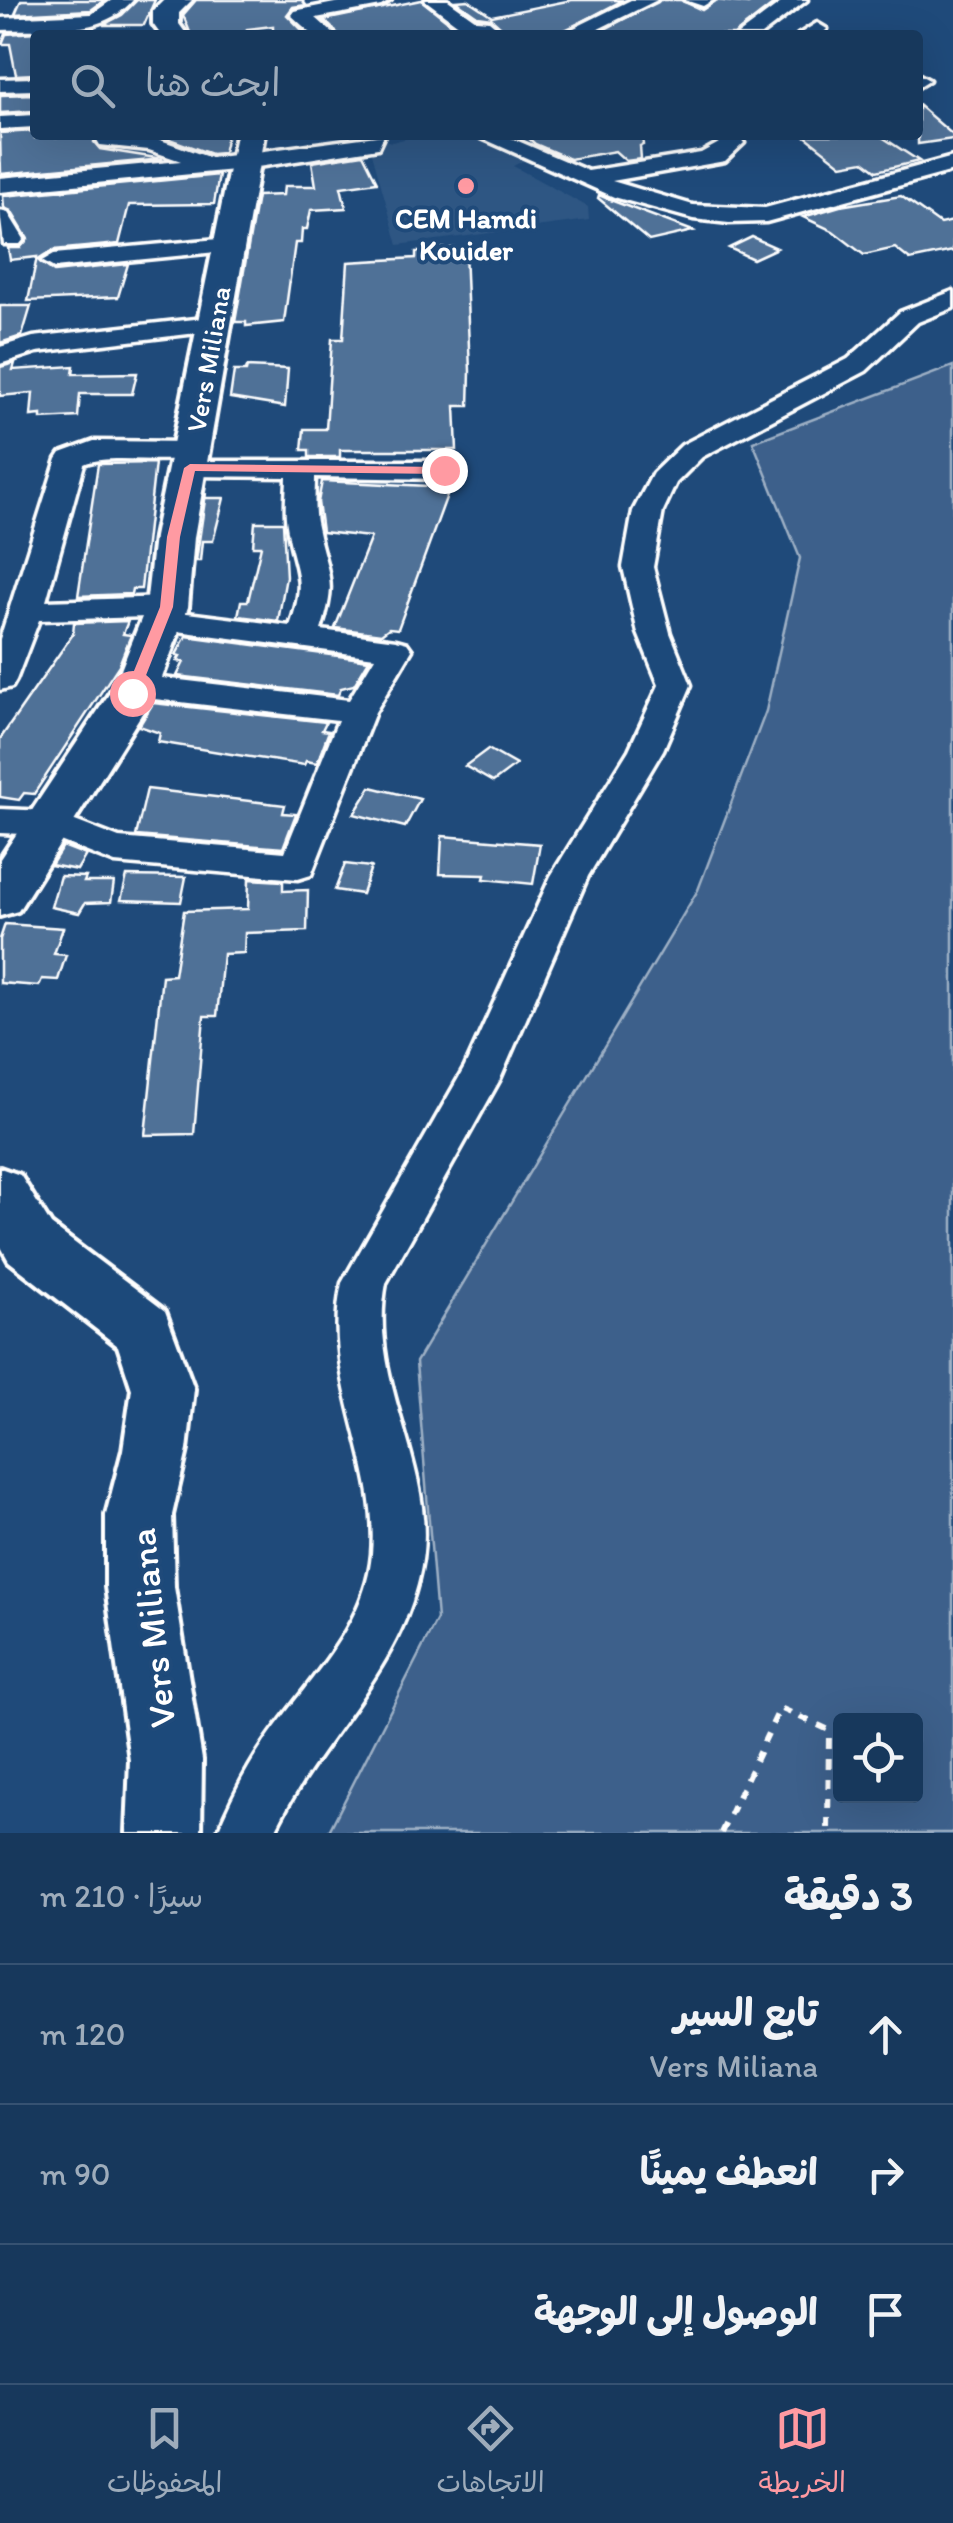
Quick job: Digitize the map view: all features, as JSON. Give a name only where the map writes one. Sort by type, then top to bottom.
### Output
[{"type":"main road","points":[[170,30],[166,11],[174,1]]},
{"type":"main road","name":"Vers Miliana","points":[[0,898],[137,686],[164,613],[174,537],[229,245],[236,154]]},
{"type":"main road","name":"Vers Miliana","points":[[0,1192],[30,1243],[143,1330],[163,1389],[155,1450],[139,1515],[140,1587],[166,1760],[164,1833]]},
{"type":"street","points":[[0,25],[12,0]]},
{"type":"street","points":[[0,25],[94,20],[106,16],[123,0]]},
{"type":"street","points":[[319,30],[301,15],[306,7],[381,0]]},
{"type":"street","points":[[435,0],[472,26],[482,25],[489,30]]},
{"type":"street","points":[[581,30],[646,0]]},
{"type":"street","points":[[695,0],[702,0]]},
{"type":"street","points":[[755,30],[797,0]]},
{"type":"street","points":[[0,25],[66,30]]},
{"type":"street","points":[[0,66],[30,63]]},
{"type":"street","points":[[0,85],[30,84]]},
{"type":"street","points":[[0,123],[30,121]]},
{"type":"street","points":[[108,140],[236,154]]},
{"type":"street","points":[[0,184],[74,178],[236,154],[359,146],[371,140]]},
{"type":"street","points":[[498,140],[670,209],[736,218],[766,215],[953,164]]},
{"type":"street","points":[[587,178],[716,156],[733,144],[729,140]]},
{"type":"street","points":[[71,153],[74,178]]},
{"type":"street","points":[[54,261],[229,245]]},
{"type":"street","points":[[245,1833],[258,1800],[355,1669],[385,1613],[397,1556],[399,1511],[363,1356],[359,1330],[363,1284],[491,1056],[539,938],[583,852],[645,754],[674,686],[654,633],[638,567],[648,511],[662,479],[692,450],[857,364],[910,317],[953,299]]},
{"type":"street","points":[[0,356],[33,345],[213,325]]},
{"type":"street","points":[[0,680],[28,611],[72,459],[94,449],[301,469],[444,470]]},
{"type":"street","points":[[301,469],[301,524],[318,594],[302,638]]},
{"type":"street","points":[[0,821],[48,823],[115,850],[298,866],[358,712],[396,650],[164,613],[28,611]]},
{"type":"street","points":[[137,686],[358,712]]},
{"type":"path","points":[[721,1833],[780,1708],[829,1730],[828,1833]]},
{"type":"shaded area","name":"CEM Hamdi Kouider","points":[[379,140],[480,140],[527,159],[513,166],[588,207],[589,220],[398,245],[370,146],[381,144]]},
{"type":"shaded area","points":[[953,366],[953,1833],[328,1833],[437,1619],[416,1362],[698,890],[766,711],[800,558],[753,442]]},
{"type":"building","points":[[21,0],[105,0],[91,10],[15,14]]},
{"type":"building","points":[[137,0],[155,0],[144,25],[103,25],[122,15]]},
{"type":"building","points":[[196,0],[302,0],[306,5],[293,7],[287,15],[302,30],[273,30],[273,26],[189,30],[183,15]]},
{"type":"building","points":[[421,0],[459,30],[334,30],[324,20]]},
{"type":"building","points":[[468,0],[492,16],[572,0],[623,0],[566,30],[504,30],[491,18],[477,16],[456,1]]},
{"type":"building","points":[[660,0],[681,0],[702,10],[717,0],[748,4],[779,0],[740,30],[603,30]]},
{"type":"building","points":[[30,32],[30,74],[16,75],[10,44],[2,44],[6,34]]},
{"type":"building","points":[[30,94],[30,111],[0,113],[0,95]]},
{"type":"building","points":[[923,109],[953,135],[953,139],[918,144],[918,140],[923,140]]},
{"type":"building","points":[[30,131],[30,140],[95,140],[100,149],[163,159],[1,174],[0,133]]},
{"type":"building","points":[[172,140],[226,140],[223,153],[211,154]]},
{"type":"building","points":[[531,140],[642,140],[643,145],[641,159],[626,161],[615,151],[570,159]]},
{"type":"building","points":[[810,140],[887,140],[919,161],[877,171],[864,161],[842,165]]},
{"type":"building","points":[[363,154],[377,182],[341,187],[346,208],[311,210],[307,229],[302,229],[301,243],[295,243],[284,322],[246,326],[246,322],[235,322],[257,196],[283,195],[284,186],[316,186],[312,162]]},
{"type":"building","points":[[219,175],[214,204],[129,205],[119,244],[54,250],[38,260],[54,272],[128,264],[118,297],[28,301],[37,257],[10,260],[8,248],[20,248],[28,239],[11,211],[4,208],[3,196]]},
{"type":"building","points":[[599,195],[693,231],[649,241]]},
{"type":"building","points":[[901,196],[940,224],[953,221],[953,251],[910,260],[895,248],[864,255],[833,231],[803,217],[840,206]]},
{"type":"building","points":[[752,237],[777,248],[753,259],[729,248]]},
{"type":"building","points":[[455,248],[465,251],[470,371],[469,406],[455,406],[457,450],[340,450],[340,457],[309,457],[309,450],[302,450],[304,429],[326,429],[332,339],[343,339],[348,262],[416,258],[416,252]]},
{"type":"building","points":[[0,306],[31,306],[22,336],[0,343]]},
{"type":"building","points":[[15,363],[13,370],[74,366],[73,374],[137,373],[132,394],[80,394],[78,417],[41,419],[41,415],[31,416],[33,393],[0,396],[0,367]]},
{"type":"building","points":[[247,367],[288,369],[285,407],[230,398],[234,371],[246,371]]},
{"type":"building","points":[[155,463],[141,589],[132,589],[131,594],[78,596],[98,464]]},
{"type":"building","points":[[322,481],[450,487],[398,629],[389,628],[381,634],[335,628],[371,537],[322,532],[318,502]]},
{"type":"building","points":[[205,498],[224,498],[213,541],[202,541],[200,561],[196,561]]},
{"type":"building","points":[[255,522],[283,522],[286,577],[278,621],[238,616],[241,601],[248,601],[261,546],[253,546]]},
{"type":"building","points":[[128,621],[123,634],[131,635],[119,665],[34,794],[24,793],[19,800],[0,797],[0,739],[73,634],[74,623]]},
{"type":"building","points":[[186,636],[369,660],[354,685],[341,688],[338,695],[177,676],[184,662],[177,661],[180,656],[176,655]]},
{"type":"building","points":[[153,703],[326,722],[322,730],[329,731],[317,763],[306,761],[304,765],[231,754],[158,742],[160,733],[139,726]]},
{"type":"building","points":[[488,749],[516,765],[493,782],[465,766]]},
{"type":"building","points":[[371,787],[420,799],[405,827],[354,814]]},
{"type":"building","points":[[147,789],[285,805],[283,813],[296,814],[283,848],[136,836]]},
{"type":"building","points":[[442,836],[540,844],[533,884],[484,879],[485,875],[440,874]]},
{"type":"building","points":[[63,846],[86,855],[77,870],[51,865]]},
{"type":"building","points":[[345,864],[371,867],[362,894],[335,890]]},
{"type":"building","points":[[60,876],[86,877],[84,882],[114,882],[111,902],[85,903],[79,913],[51,907]]},
{"type":"building","points":[[127,876],[186,877],[181,902],[121,900]]},
{"type":"building","points":[[249,879],[283,881],[283,891],[308,890],[307,931],[245,933],[244,953],[223,954],[217,1016],[204,1016],[194,1134],[145,1135],[162,976],[174,975],[184,911],[248,909]]},
{"type":"building","points":[[5,924],[63,928],[54,954],[66,955],[58,980],[42,979],[39,986],[0,983],[0,939]]},
{"type":"place","name":"CEM Hamdi Kouider","points":[[466,186]]},
{"type":"route","points":[[132,693],[166,607],[174,537],[190,468],[444,470]]}]
